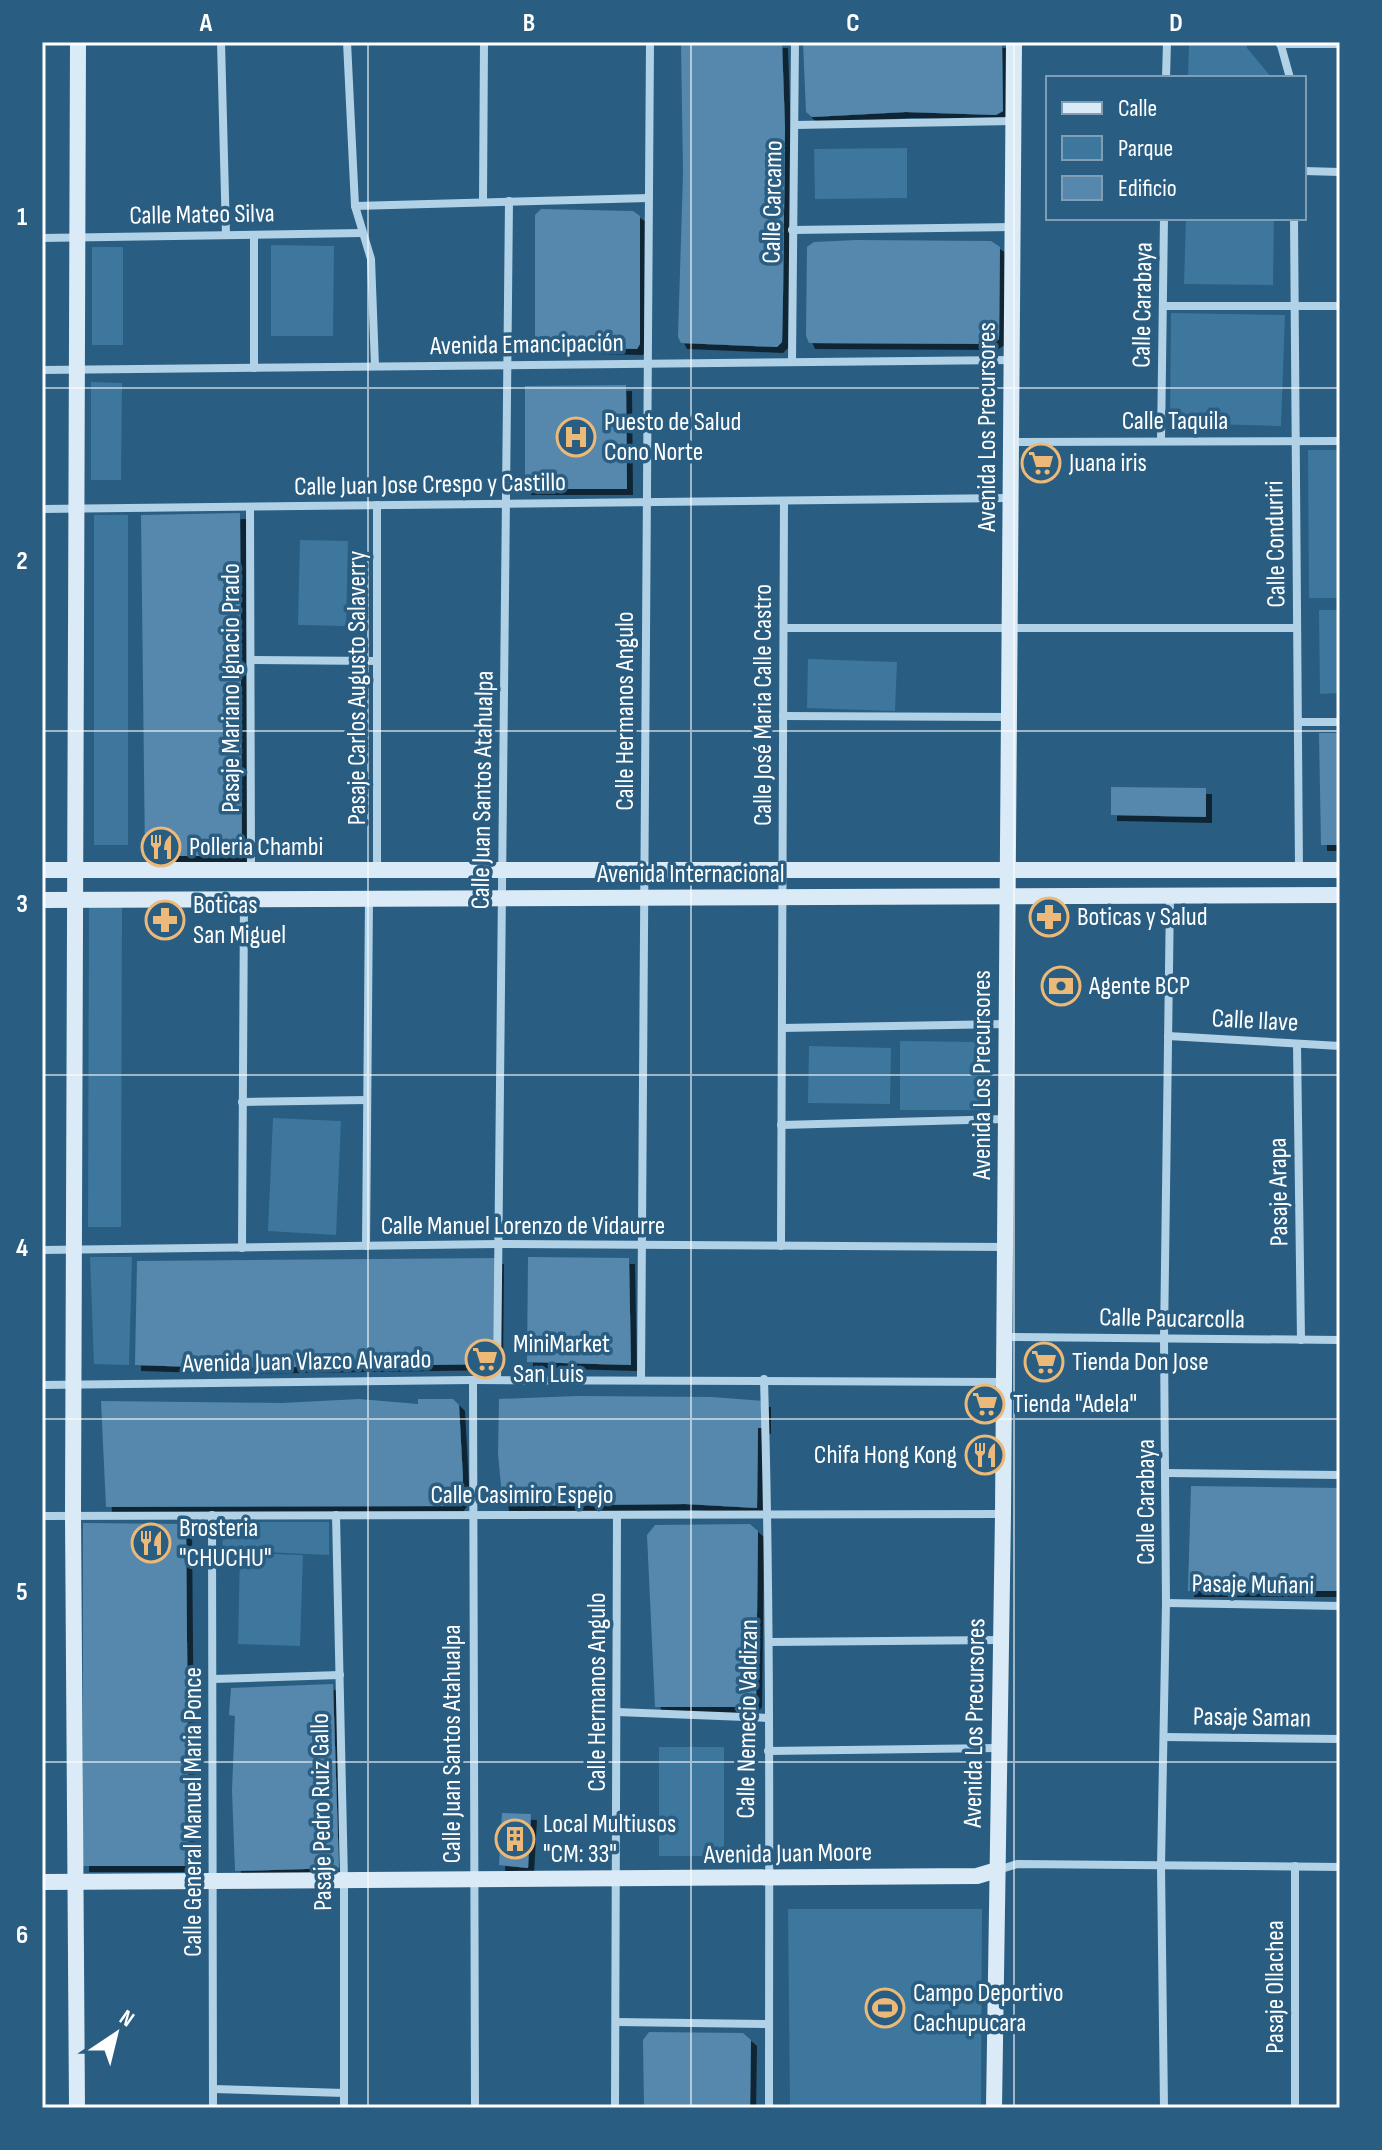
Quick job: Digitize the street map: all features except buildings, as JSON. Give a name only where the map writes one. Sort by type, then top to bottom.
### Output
[{"type":"street","points":[[77,2108],[73,1515],[78,42]]},
{"type":"street","points":[[221,42],[226,235]]},
{"type":"street","points":[[347,42],[355,206],[371,259],[375,366]]},
{"type":"street","points":[[483,202],[484,42]]},
{"type":"street","name":"Calle Hermanos Angulo","points":[[641,1380],[650,42]]},
{"type":"street","name":"Calle Carcamo","points":[[792,362],[795,42]]},
{"type":"street","name":"Avenida Los Precursores","points":[[994,2108],[1003,1514],[1014,42]]},
{"type":"street","points":[[1166,76],[1167,42]]},
{"type":"street","points":[[1289,76],[1280,43],[1340,44]]},
{"type":"street","points":[[795,125],[1013,121]]},
{"type":"street","points":[[1306,171],[1340,172]]},
{"type":"street","points":[[355,206],[649,198]]},
{"type":"street","name":"Calle Juan Santos Atahualpa","points":[[497,1380],[509,201]]},
{"type":"street","name":"Calle Carabaya","points":[[1161,441],[1164,220]]},
{"type":"street","name":"Calle Conduriri","points":[[1294,220],[1299,870]]},
{"type":"street","points":[[792,230],[1013,227]]},
{"type":"street","name":"Calle Mateo Silva","points":[[42,238],[362,233]]},
{"type":"street","points":[[254,235],[254,368]]},
{"type":"street","points":[[1163,306],[1340,306]]},
{"type":"street","name":"Avenida Emancipación","points":[[42,370],[1012,360]]},
{"type":"street","name":"Calle Taquila","points":[[1011,442],[1340,441]]},
{"type":"street","name":"Calle Juan Jose Crespo y Castillo","points":[[42,509],[1010,498]]},
{"type":"street","name":"Calle José Maria Calle Castro","points":[[781,1246],[784,501]]},
{"type":"street","name":"Pasaje Carlos Augusto Salaverry","points":[[377,505],[377,870]]},
{"type":"street","name":"Pasaje Mariano Ignacio Prado","points":[[250,507],[251,870]]},
{"type":"street","points":[[784,628],[1297,628]]},
{"type":"street","points":[[252,660],[377,661]]},
{"type":"street","points":[[783,716],[1009,717]]},
{"type":"street","points":[[1298,722],[1340,722]]},
{"type":"street","name":"Avenida Internacional","points":[[42,870],[1340,870]]},
{"type":"street","name":"Avenida Internacional","points":[[42,900],[1340,895]]},
{"type":"street","name":"Calle Carabaya","points":[[1164,2108],[1161,1866],[1166,1603],[1164,1339],[1170,896]]},
{"type":"street","points":[[242,1248],[244,899]]},
{"type":"street","points":[[366,1246],[369,899]]},
{"type":"street","points":[[782,1028],[1006,1024]]},
{"type":"street","name":"Calle Ilave","points":[[1168,1036],[1340,1046]]},
{"type":"street","name":"Pasaje Arapa","points":[[1297,1044],[1301,1340]]},
{"type":"street","points":[[242,1102],[367,1100]]},
{"type":"street","points":[[781,1125],[1006,1119]]},
{"type":"street","name":"Calle Manuel Lorenzo de Vidaurre","points":[[42,1250],[498,1244],[1005,1247]]},
{"type":"street","name":"Calle Paucarcolla","points":[[1004,1337],[1340,1340]]},
{"type":"street","name":"Avenida Juan Vlazco Alvarado","points":[[42,1385],[764,1379],[1003,1382]]},
{"type":"street","name":"Calle Nemecio Valdizan","points":[[764,1379],[770,1642],[766,1877],[769,2108]]},
{"type":"street","name":"Calle Juan Santos Atahualpa","points":[[473,1380],[475,2108]]},
{"type":"street","points":[[1165,1473],[1340,1475]]},
{"type":"street","name":"Calle Casimiro Espejo","points":[[42,1516],[1003,1514]]},
{"type":"street","name":"Calle General Manuel Maria Ponce","points":[[212,1515],[213,2108]]},
{"type":"street","name":"Pasaje Pedro Ruiz Gallo","points":[[336,1515],[344,1881],[344,2108]]},
{"type":"street","name":"Calle Hermanos Angulo","points":[[615,2108],[617,1515]]},
{"type":"street","name":"Pasaje Muñani","points":[[1166,1603],[1340,1606]]},
{"type":"street","points":[[770,1642],[1001,1640]]},
{"type":"street","points":[[213,1679],[340,1675]]},
{"type":"street","points":[[617,1712],[768,1718]]},
{"type":"street","name":"Pasaje Saman","points":[[1164,1737],[1340,1739]]},
{"type":"street","points":[[768,1751],[999,1748]]},
{"type":"street","name":"Avenida Juan Moore","points":[[42,1882],[473,1882],[977,1876],[1017,1864],[1340,1867]]},
{"type":"street","name":"Pasaje Ollachea","points":[[1295,1866],[1295,2108]]},
{"type":"street","points":[[616,2022],[769,2024]]},
{"type":"street","points":[[213,2089],[344,2093]]},
{"type":"green space","points":[[1189,42],[1247,42],[1247,48],[1270,76],[1188,76]]},
{"type":"green space","points":[[907,148],[907,198],[815,199],[814,149]]},
{"type":"green space","points":[[1186,220],[1274,220],[1273,285],[1184,284]]},
{"type":"green space","points":[[271,245],[334,246],[333,336],[271,336]]},
{"type":"green space","points":[[92,247],[123,247],[123,345],[92,345]]},
{"type":"green space","points":[[1171,313],[1285,315],[1281,426],[1170,423]]},
{"type":"green space","points":[[91,382],[122,383],[121,480],[91,480]]},
{"type":"green space","points":[[1308,450],[1340,450],[1340,598],[1309,598]]},
{"type":"green space","points":[[94,515],[128,515],[128,845],[94,845]]},
{"type":"green space","points":[[300,540],[348,541],[346,626],[298,625]]},
{"type":"green space","points":[[1319,610],[1340,610],[1340,693],[1320,694]]},
{"type":"green space","points":[[808,659],[897,662],[895,711],[807,708]]},
{"type":"green space","points":[[89,907],[122,907],[121,1227],[88,1227]]},
{"type":"green space","points":[[900,1041],[980,1042],[980,1110],[900,1110]]},
{"type":"green space","points":[[809,1046],[891,1048],[890,1104],[808,1103]]},
{"type":"green space","points":[[273,1118],[341,1121],[336,1235],[268,1231]]},
{"type":"green space","points":[[90,1257],[132,1257],[129,1365],[94,1364]]},
{"type":"green space","points":[[224,1522],[329,1522],[329,1555],[222,1550]]},
{"type":"green space","points":[[240,1553],[303,1555],[300,1646],[238,1644]]},
{"type":"green space","points":[[659,1747],[724,1747],[724,1856],[659,1856]]},
{"type":"green space","name":"Campo Deportivo Cachupucara","points":[[788,1909],[982,1909],[981,2108],[790,2108]]},
{"type":"place","name":"Puesto de Salud Cono Norte","points":[[576,437]]},
{"type":"place","name":"Juana iris","points":[[1041,463]]},
{"type":"place","name":"Polleria Chambi","points":[[161,847]]},
{"type":"place","name":"Boticas y Salud","points":[[1049,917]]},
{"type":"place","name":"Boticas San Miguel","points":[[165,920]]},
{"type":"place","name":"Agente BCP","points":[[1061,986]]},
{"type":"place","name":"MiniMarket San Luis","points":[[485,1359]]},
{"type":"place","name":"Tienda Don Jose","points":[[1044,1362]]},
{"type":"place","name":"Tienda \"Adela\"","points":[[985,1404]]},
{"type":"place","name":"Chifa Hong Kong","points":[[985,1455]]},
{"type":"place","name":"Brosteria \"CHUCHU\"","points":[[151,1543]]},
{"type":"place","name":"Local Multiusos \"CM: 33\"","points":[[515,1839]]},
{"type":"place","name":"Campo Deportivo Cachupucara","points":[[885,2008]]}]
